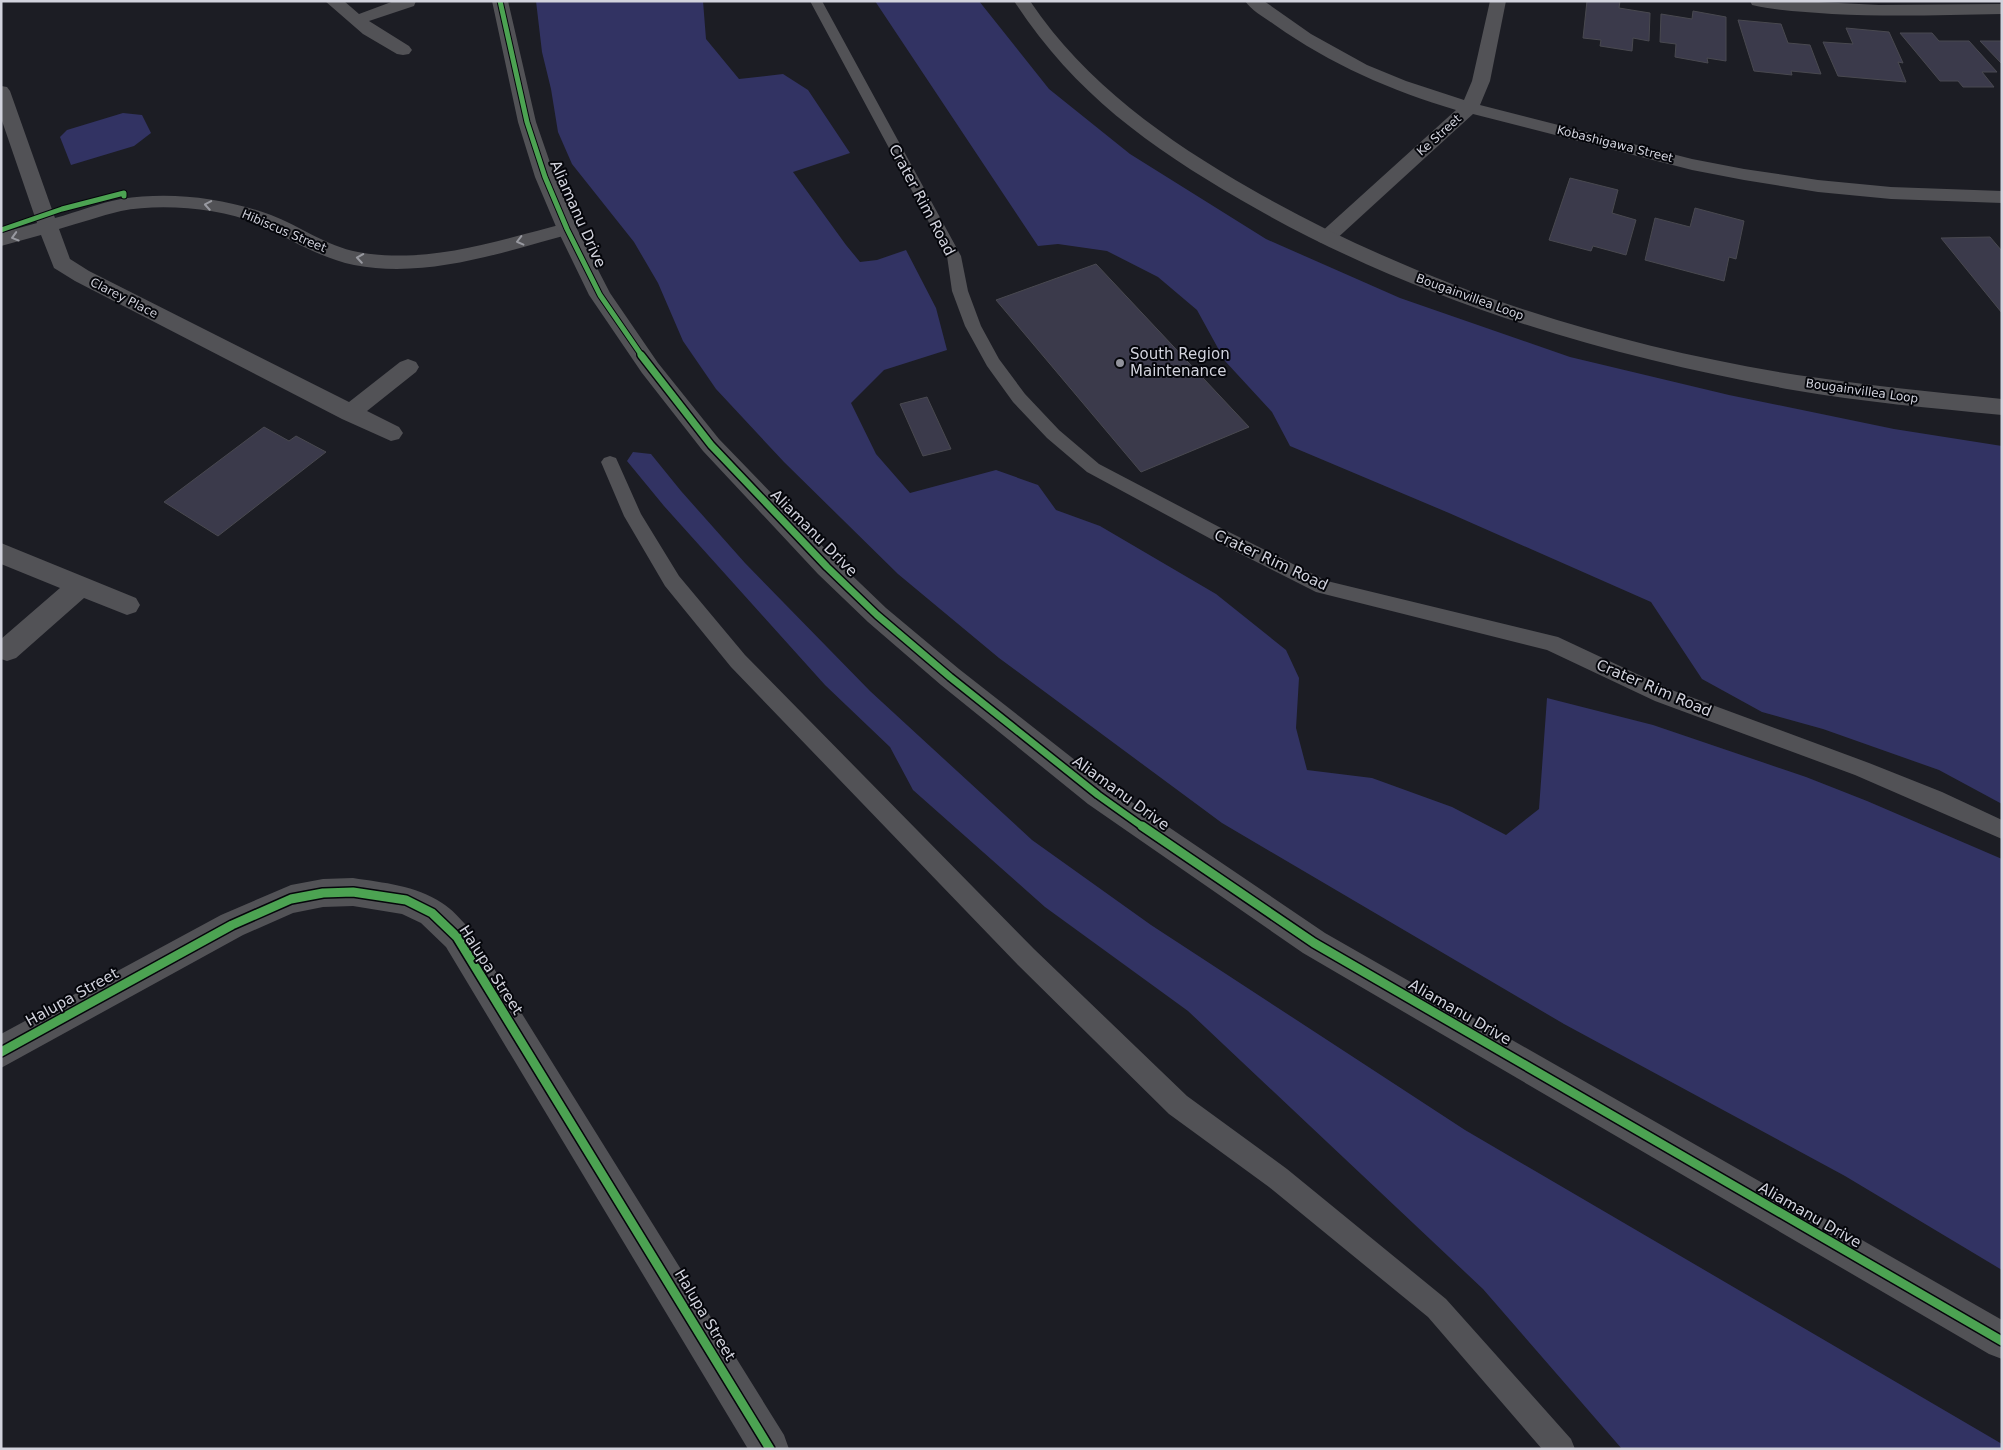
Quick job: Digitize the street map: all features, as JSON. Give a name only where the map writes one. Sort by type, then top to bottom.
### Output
[{"type":"street","points":[[333,1],[369,30],[403,50]]},
{"type":"street","name":"Aliamanu Drive","points":[[500,1],[527,122],[545,177],[567,229],[600,295],[650,368],[711,445],[820,561],[877,615],[950,678],[1098,795],[1314,943],[2002,1341]]},
{"type":"street","name":"Bougainvillea Loop","points":[[1022,1],[1057,49],[1080,74],[1142,128],[1238,192],[1326,238],[1403,272],[1484,304],[1628,348],[1759,376],[1839,390],[2002,406]]},
{"type":"street","name":"Kobashigawa Street","points":[[1253,1],[1284,25],[1323,49],[1356,66],[1400,85],[1470,107],[1707,168],[1844,189],[1913,196],[2002,197]]},
{"type":"street","name":"Ke Street","points":[[1326,238],[1470,107],[1481,81],[1498,1]]},
{"type":"street","points":[[1758,1],[1873,9],[2002,10]]},
{"type":"street","points":[[357,20],[408,2]]},
{"type":"street","name":"Clarey Place","points":[[1,91],[61,263],[82,276],[391,433]]},
{"type":"street","name":"Hibiscus Street","points":[[1,240],[121,205],[166,202],[202,204],[232,209],[265,220],[313,244],[354,258],[386,262],[410,262],[455,257],[567,229]]},
{"type":"street","points":[[350,412],[408,366]]},
{"type":"street","points":[[1,553],[127,605]]},
{"type":"street","points":[[7,650],[80,586]]},
{"type":"street","name":"Halupa Street","points":[[1,1052],[232,925],[291,899],[323,893],[353,892],[406,900],[432,913],[457,937],[770,1449]]},
{"type":"lane","name":"Crater Rim Road","points":[[816,1],[954,256],[960,291],[973,326],[993,362],[1020,398],[1053,434],[1093,468],[1217,534],[1323,586],[1551,643],[1662,695],[1862,769],[1936,799],[2002,830]]},
{"type":"lane","points":[[610,462],[633,516],[672,581],[738,661],[1026,957],[1172,1099],[1278,1178],[1437,1308],[1561,1449]]},
{"type":"shaded area","points":[[536,1],[703,1],[706,39],[739,79],[783,74],[808,90],[850,153],[793,172],[860,262],[877,260],[906,250],[936,308],[947,350],[884,370],[851,403],[876,454],[910,493],[996,470],[1038,485],[1056,510],[1100,526],[1216,594],[1286,650],[1299,678],[1296,728],[1307,770],[1372,778],[1452,807],[1506,835],[1539,809],[1547,698],[1653,725],[1806,777],[2002,859],[2002,1270],[1845,1176],[1564,1024],[1222,823],[999,658],[898,574],[784,462],[716,389],[683,341],[658,283],[634,242],[572,164],[558,132],[551,89],[542,52]]},
{"type":"shaded area","points":[[875,1],[979,1],[1049,89],[1130,154],[1266,239],[1400,298],[1570,357],[1729,395],[1894,429],[2002,446],[2002,804],[1939,770],[1823,729],[1762,712],[1702,679],[1651,602],[1449,513],[1290,446],[1272,412],[1225,361],[1197,310],[1158,277],[1107,251],[1058,244],[1038,246]]},
{"type":"shaded area","points":[[123,113],[142,115],[151,133],[134,146],[71,165],[60,137],[67,130]]},
{"type":"shaded area","points":[[633,452],[651,454],[745,563],[870,691],[1032,840],[1151,925],[1465,1130],[2002,1444],[2002,1449],[1622,1449],[1483,1289],[1188,1011],[1045,907],[913,790],[890,747],[825,685],[664,506],[627,461]]},
{"type":"building","points":[[1587,1],[1620,1],[1619,8],[1650,13],[1649,41],[1633,38],[1632,51],[1600,46],[1601,40],[1583,38]]},
{"type":"building","points":[[1693,11],[1726,17],[1726,61],[1707,58],[1708,63],[1675,57],[1676,44],[1660,42],[1661,14],[1692,19]]},
{"type":"building","points":[[1738,20],[1781,24],[1788,43],[1810,45],[1821,74],[1791,71],[1792,75],[1754,71]]},
{"type":"building","points":[[1846,28],[1889,32],[1903,63],[1898,62],[1906,82],[1838,76],[1823,42],[1853,44]]},
{"type":"building","points":[[1900,33],[1932,33],[1939,41],[1969,41],[1997,72],[1982,72],[1994,87],[1963,87],[1958,81],[1940,81]]},
{"type":"building","points":[[1980,41],[2002,41],[2002,64]]},
{"type":"building","points":[[1570,178],[1618,190],[1612,213],[1636,220],[1626,255],[1593,246],[1591,251],[1549,240]]},
{"type":"building","points":[[1695,208],[1744,221],[1736,259],[1729,257],[1724,281],[1645,260],[1655,218],[1690,227]]},
{"type":"building","points":[[1990,237],[2002,251],[2002,313],[1941,238]]},
{"type":"building","name":"South Region Maintenance","points":[[1096,264],[1249,427],[1141,472],[996,300]]},
{"type":"building","points":[[927,397],[951,449],[923,456],[900,404]]},
{"type":"building","points":[[264,427],[289,441],[296,436],[326,452],[218,536],[164,502]]},
{"type":"cycle path","points":[[500,1],[527,122],[545,177],[567,229],[600,295],[650,368],[711,445],[827,567],[877,615],[950,677],[1098,795],[1314,943],[2002,1341]]},
{"type":"cycle path","points":[[1,230],[78,205],[124,193],[124,196]]},
{"type":"cycle path","points":[[1,1052],[232,925],[291,899],[323,893],[353,892],[406,900],[432,913],[457,937],[770,1449]]},
{"type":"place","name":"South Region Maintenance","points":[[1120,363]]}]
